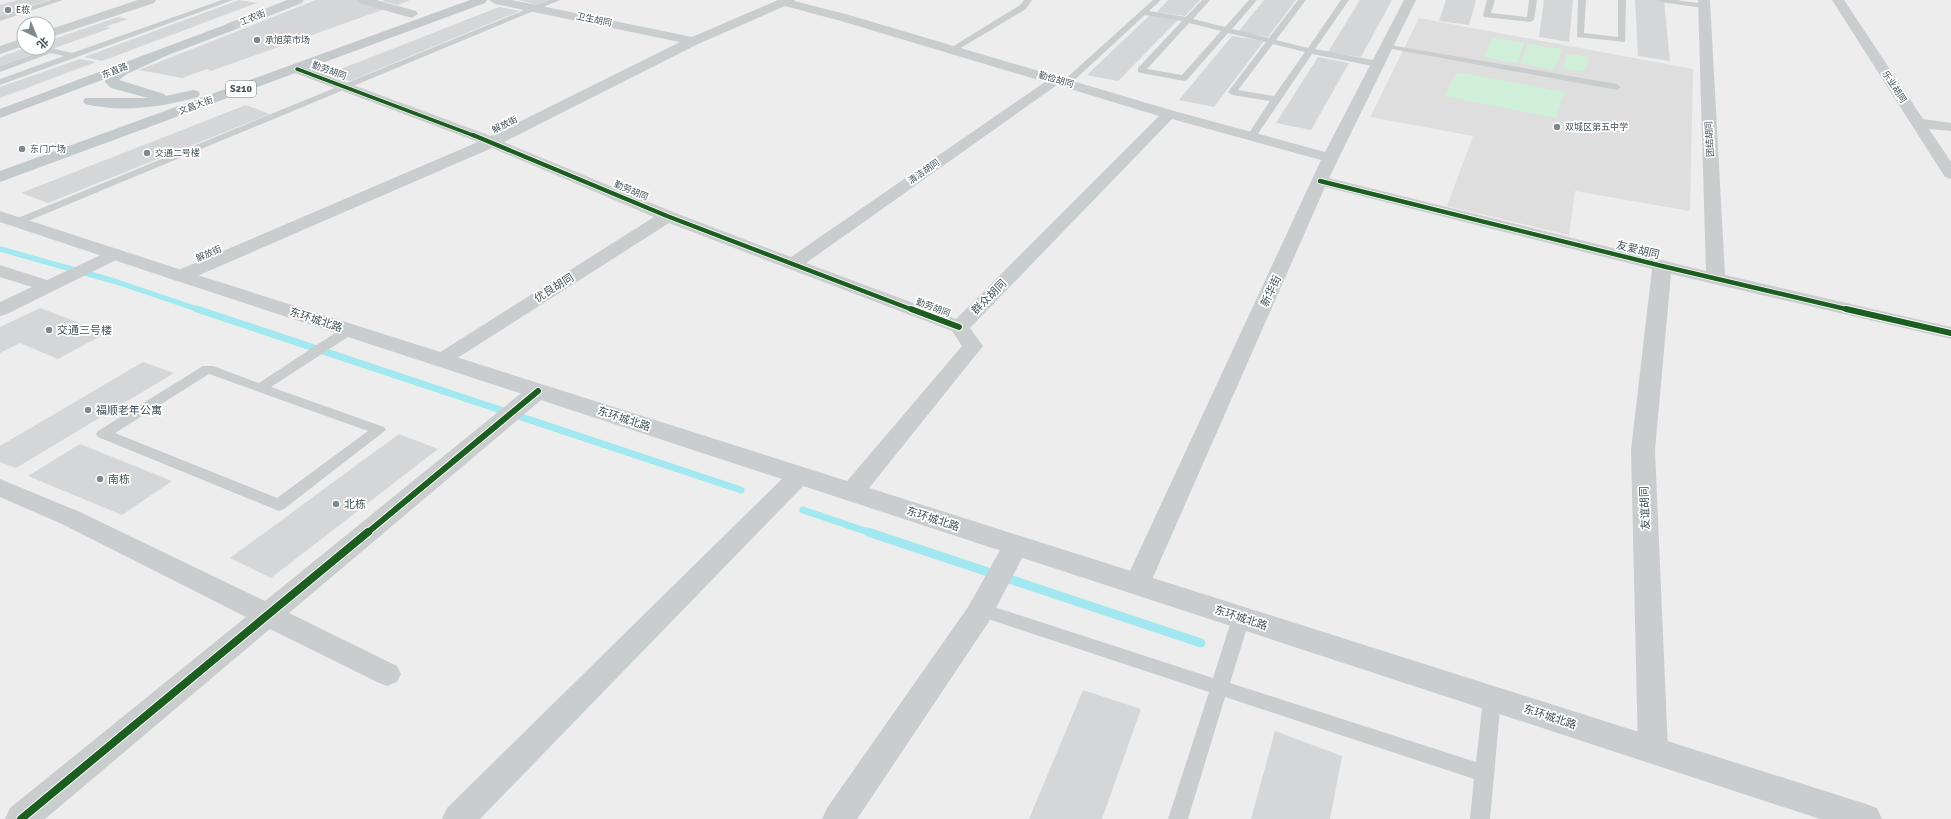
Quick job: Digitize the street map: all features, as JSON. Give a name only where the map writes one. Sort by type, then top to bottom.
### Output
[{"type":"main road","points":[[163,53],[122,71],[112,79],[112,82],[169,100],[184,97],[449,0]]},
{"type":"main road","name":"文昌大街","points":[[0,177],[328,58],[481,0]]},
{"type":"main road","name":"工农街","points":[[230,27],[293,1]]},
{"type":"main road","name":"东直路","points":[[4,113],[230,27]]},
{"type":"main road","points":[[90,101],[136,104],[191,99],[328,58]]},
{"type":"main road","points":[[4,113],[42,101],[63,97],[78,98],[90,101],[130,114],[131,118],[123,126],[50,159]]},
{"type":"main road","name":"东环城北路","points":[[8,219],[852,492],[999,577],[1137,584],[1866,819]]},
{"type":"street","points":[[56,31],[150,0]]},
{"type":"street","points":[[363,0],[412,14]]},
{"type":"street","name":"卫生胡同","points":[[495,0],[692,41]]},
{"type":"street","name":"新华街","points":[[1137,584],[1330,158],[1410,0]]},
{"type":"street","name":"乐业胡同","points":[[1838,0],[1951,174]]},
{"type":"street","name":"勤俭胡同","points":[[786,1],[1170,114],[1330,158]]},
{"type":"street","name":"解放街","points":[[181,276],[492,142],[692,41],[786,1]]},
{"type":"street","name":"团结胡同","points":[[1704,3],[1716,279]]},
{"type":"street","points":[[0,50],[16,45]]},
{"type":"street","name":"勤劳胡同","points":[[297,69],[492,142],[667,216],[959,327]]},
{"type":"street","name":"清洁胡同","points":[[792,264],[1061,81]]},
{"type":"street","name":"群众胡同","points":[[959,327],[1170,114]]},
{"type":"street","points":[[1918,123],[1951,127]]},
{"type":"street","name":"友爱胡同","points":[[1320,181],[1662,266],[1951,333]]},
{"type":"street","name":"优良胡同","points":[[441,360],[667,216]]},
{"type":"street","points":[[0,310],[114,254]]},
{"type":"street","name":"友谊胡同","points":[[1653,750],[1643,450],[1662,266]]},
{"type":"street","points":[[0,271],[48,286]]},
{"type":"street","points":[[852,492],[973,346],[959,327]]},
{"type":"street","points":[[21,819],[538,391]]},
{"type":"street","points":[[458,819],[799,476]]},
{"type":"street","points":[[0,487],[71,518],[387,674]]},
{"type":"street","points":[[838,819],[999,577]]},
{"type":"lane","points":[[0,19],[59,0]]},
{"type":"lane","points":[[0,82],[229,0]]},
{"type":"lane","points":[[8,219],[344,87],[556,0]]},
{"type":"lane","points":[[951,50],[1023,8],[1028,0]]},
{"type":"lane","points":[[1061,81],[1158,0]]},
{"type":"lane","points":[[1206,0],[1141,70],[1184,78],[1253,0]]},
{"type":"lane","points":[[1275,100],[1232,92],[1302,0]]},
{"type":"lane","points":[[1252,136],[1275,100],[1312,50],[1345,0]]},
{"type":"lane","points":[[1491,0],[1487,15],[1530,20],[1533,0]]},
{"type":"lane","points":[[1582,0],[1580,35],[1622,40],[1622,0]]},
{"type":"lane","points":[[1660,0],[1704,3]]},
{"type":"lane","points":[[1144,13],[1187,20],[1228,30],[1236,34],[1272,40],[1327,55],[1378,64]]},
{"type":"lane","points":[[1387,46],[1617,87]]},
{"type":"lane","points":[[0,69],[51,50],[74,56]]},
{"type":"lane","points":[[260,388],[349,330]]},
{"type":"lane","points":[[208,369],[260,388],[378,430],[279,505],[103,434],[208,369]]},
{"type":"lane","points":[[999,577],[1219,686],[1485,774]]},
{"type":"lane","points":[[1178,819],[1240,618]]},
{"type":"lane","points":[[1480,819],[1492,699]]},
{"type":"shaded area","name":"双城区第五中学","points":[[1419,18],[1693,69],[1690,211],[1575,191],[1569,235],[1447,206],[1473,136],[1370,117]]},
{"type":"green space","points":[[1493,38],[1525,43],[1517,63],[1483,57]]},
{"type":"green space","points":[[1528,44],[1562,49],[1554,70],[1520,63]]},
{"type":"green space","points":[[1567,54],[1589,57],[1585,72],[1563,68]]},
{"type":"green space","points":[[1457,72],[1565,92],[1556,118],[1444,96]]},
{"type":"building","name":"E栋","points":[[17,0],[49,0],[0,16],[0,5]]},
{"type":"building","points":[[239,0],[257,3],[102,61],[84,57]]},
{"type":"building","name":"承旭菜市场","points":[[316,0],[358,0],[382,6],[382,10],[211,71],[207,69],[182,78],[139,70]]},
{"type":"building","points":[[410,0],[398,5],[382,1]]},
{"type":"building","points":[[519,0],[548,0],[537,5]]},
{"type":"building","points":[[1168,0],[1200,0],[1185,16],[1157,12]]},
{"type":"building","points":[[1264,0],[1296,0],[1268,37],[1238,32]]},
{"type":"building","points":[[1360,0],[1392,0],[1361,57],[1328,52]]},
{"type":"building","points":[[1446,0],[1476,0],[1469,25],[1439,21]]},
{"type":"building","points":[[1544,0],[1573,0],[1569,42],[1539,37]]},
{"type":"building","points":[[1635,0],[1664,0],[1670,61],[1638,56]]},
{"type":"building","points":[[499,7],[520,11],[350,81],[328,74]]},
{"type":"building","points":[[1150,15],[1178,20],[1118,81],[1087,75]]},
{"type":"building","points":[[118,17],[128,19],[105,27],[111,28],[56,48],[56,38]]},
{"type":"building","points":[[1232,36],[1264,41],[1214,107],[1179,100]]},
{"type":"building","points":[[16,51],[16,56],[28,56],[0,66],[0,57]]},
{"type":"building","points":[[1318,57],[1349,63],[1311,130],[1276,123]]},
{"type":"building","points":[[80,59],[96,62],[0,98],[0,87]]},
{"type":"building","name":"交通二号楼","points":[[246,105],[270,114],[48,203],[21,193]]},
{"type":"building","name":"交通三号楼","points":[[40,308],[106,333],[58,359],[20,343],[0,353],[0,327]]},
{"type":"building","name":"福顺老年公寓","points":[[143,362],[174,373],[16,468],[0,462],[0,446]]},
{"type":"building","name":"北栋","points":[[399,434],[438,449],[271,578],[230,558]]},
{"type":"building","name":"南栋","points":[[80,444],[172,481],[122,515],[28,476]]},
{"type":"building","points":[[1083,690],[1141,709],[1102,819],[1029,819]]},
{"type":"building","points":[[1275,731],[1342,756],[1330,819],[1251,819]]},
{"type":"waterway","points":[[0,249],[114,281],[200,310]]},
{"type":"waterway","points":[[200,310],[741,490]]},
{"type":"waterway","points":[[803,510],[871,533]]},
{"type":"waterway","points":[[871,533],[1201,643]]},
{"type":"cycle path","points":[[297,69],[492,142],[667,216],[959,327]]},
{"type":"cycle path","points":[[1320,181],[1662,266],[1951,333]]},
{"type":"cycle path","points":[[21,819],[538,391]]},
{"type":"place","name":"E栋","points":[[8,10]]},
{"type":"place","name":"承旭菜市场","points":[[257,40]]},
{"type":"place","name":"双城区第五中学","points":[[1557,127]]},
{"type":"place","name":"东门广场","points":[[22,149]]},
{"type":"place","name":"交通二号楼","points":[[147,153]]},
{"type":"place","name":"交通三号楼","points":[[49,330]]},
{"type":"place","name":"福顺老年公寓","points":[[88,410]]},
{"type":"place","name":"南栋","points":[[100,479]]},
{"type":"place","name":"北栋","points":[[336,504]]}]
